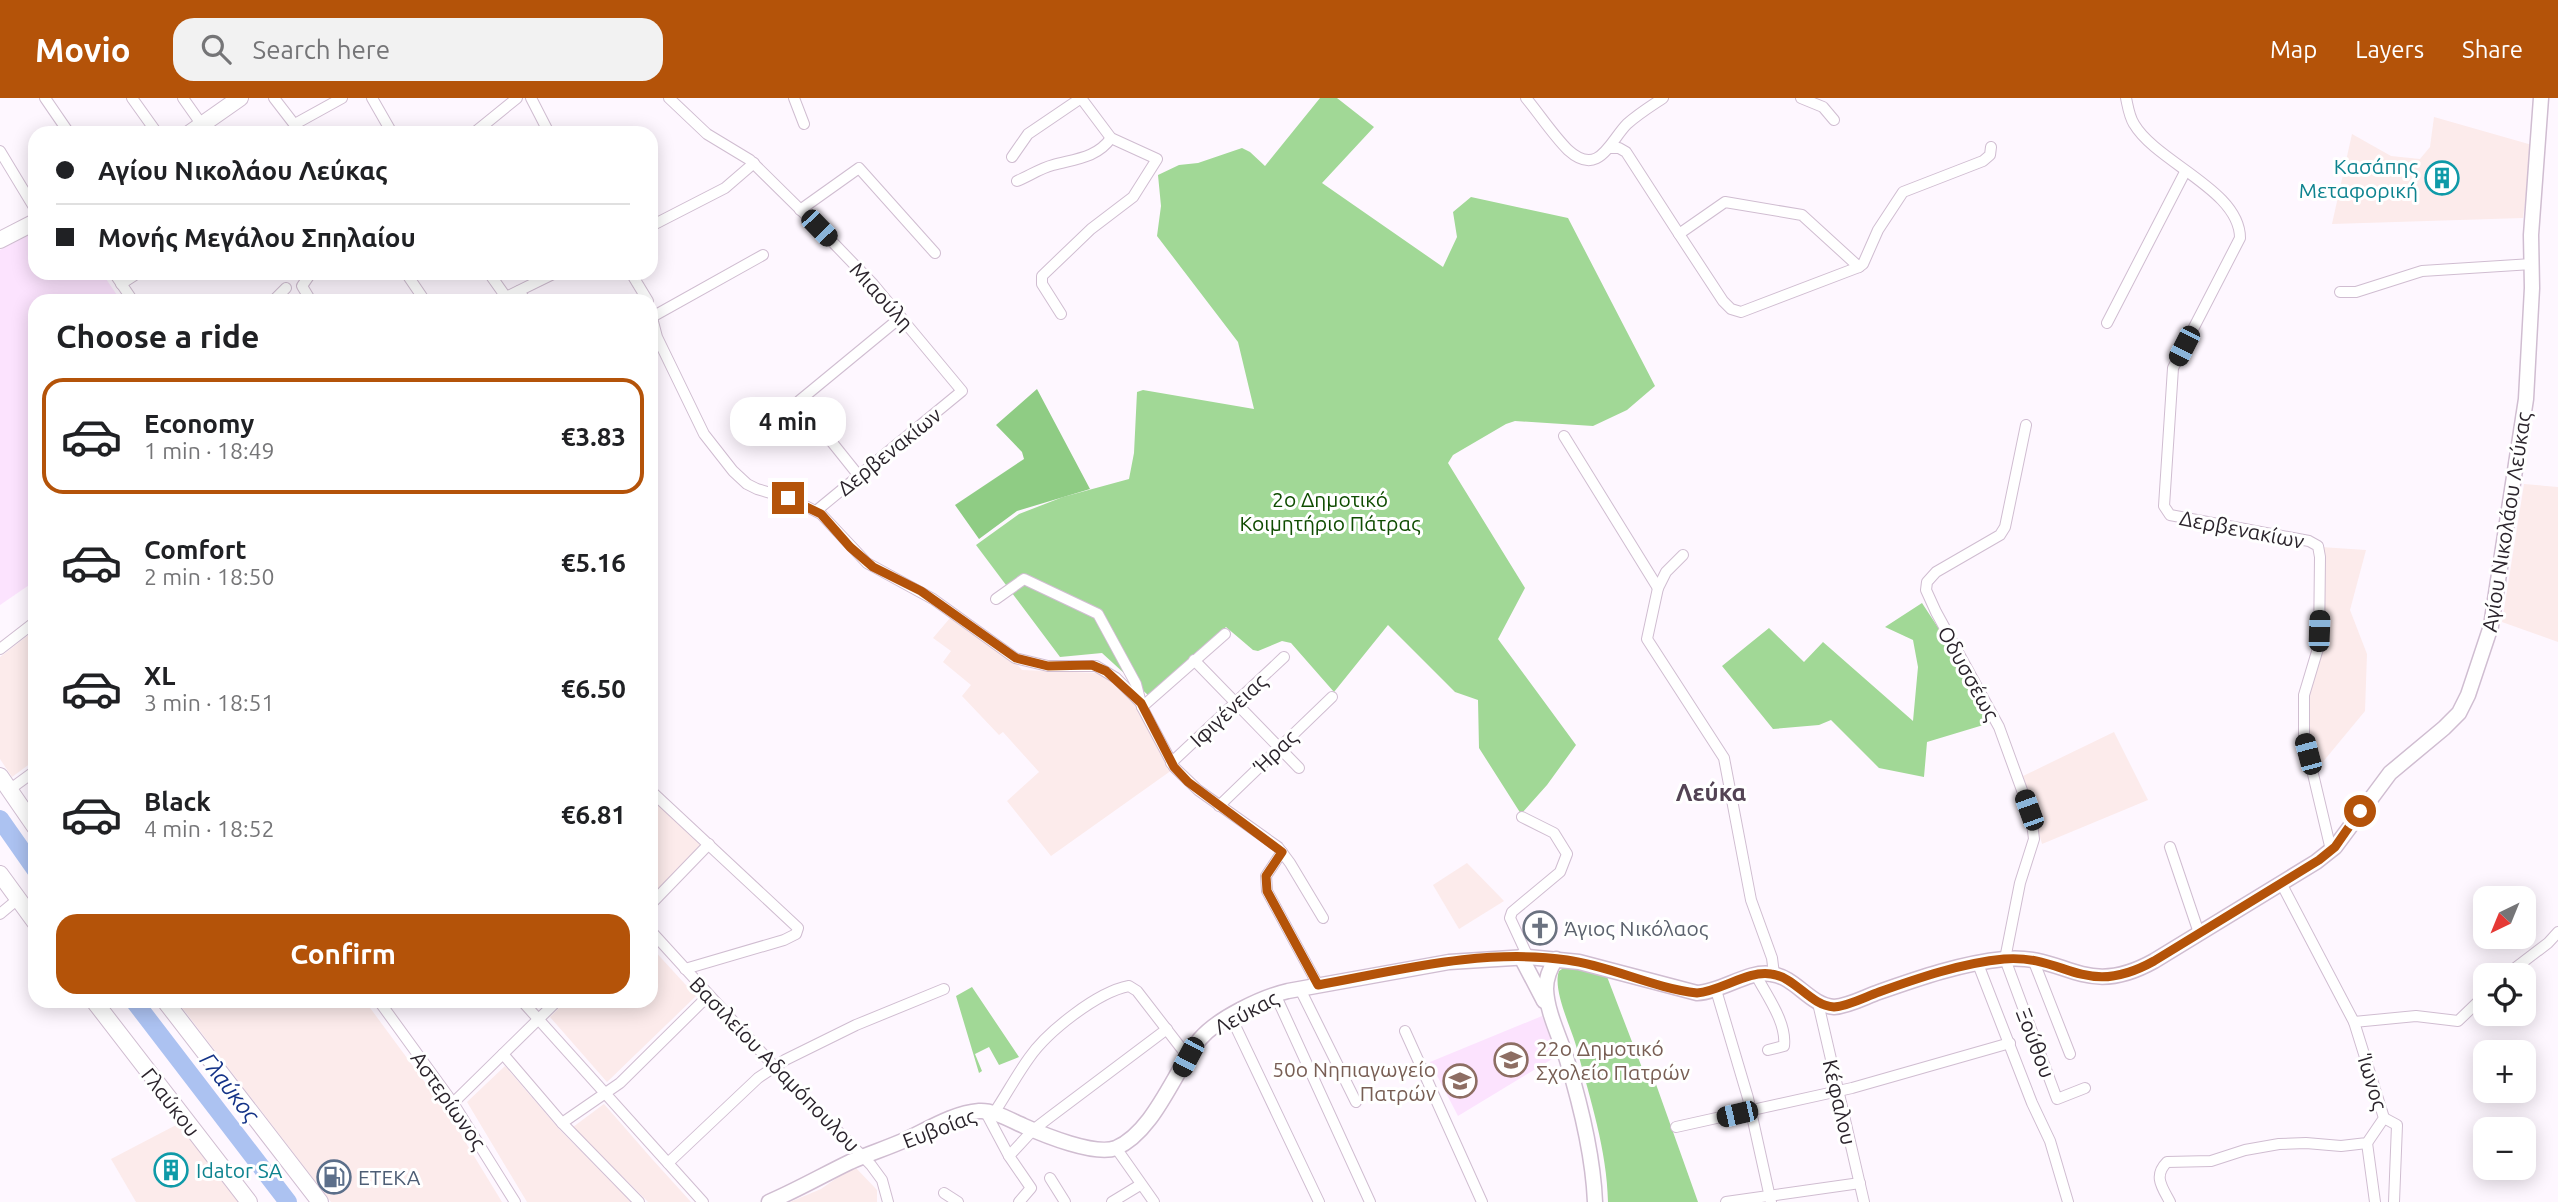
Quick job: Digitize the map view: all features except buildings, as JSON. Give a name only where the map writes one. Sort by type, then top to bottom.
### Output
[{"type":"main road","points":[[200,126],[240,98]]},
{"type":"main road","name":"Αγίου Νικολάου Λεύκας","points":[[1818,1003],[1839,1007],[1917,980],[2005,959],[2034,962],[2092,977],[2113,977],[2134,972],[2331,850],[2390,773],[2454,720],[2472,685],[2494,619],[2523,428],[2529,362],[2531,235],[2541,98]]},
{"type":"main road","points":[[0,240],[28,226]]},
{"type":"main road","points":[[5,783],[28,817]]},
{"type":"main road","points":[[0,874],[28,913]]},
{"type":"main road","points":[[1525,957],[1549,1008],[1567,1061],[1590,1156],[1595,1202]]},
{"type":"main road","name":"Λεύκας","points":[[1115,1148],[1129,1139],[1149,1118],[1204,1035],[1275,994],[1450,962],[1525,957],[1556,958]]},
{"type":"main road","points":[[1549,1008],[1547,980],[1556,958],[1697,993],[1716,990],[1755,975],[1774,974],[1784,978],[1818,1003]]},
{"type":"main road","name":"Γλαύκου","points":[[98,1008],[249,1202]]},
{"type":"main road","points":[[170,1008],[320,1202]]},
{"type":"main road","name":"Ευβοίας","points":[[769,1202],[863,1157],[959,1116],[990,1112],[1033,1130],[1084,1146],[1115,1148]]},
{"type":"street","points":[[45,98],[64,126]]},
{"type":"street","points":[[132,98],[152,126]]},
{"type":"street","points":[[183,98],[195,126]]},
{"type":"street","points":[[274,98],[296,126]]},
{"type":"street","points":[[302,126],[342,98]]},
{"type":"street","points":[[372,98],[388,126]]},
{"type":"street","points":[[483,126],[517,98]]},
{"type":"street","points":[[531,98],[546,126]]},
{"type":"street","name":"Μιαούλη","points":[[668,98],[707,134],[754,163],[873,284],[962,391]]},
{"type":"street","points":[[794,98],[804,124]]},
{"type":"street","points":[[1012,157],[1028,134],[1081,98],[1111,138],[1157,159],[1133,197],[1091,229],[1042,276],[1042,284],[1061,314]]},
{"type":"street","points":[[1526,98],[1568,149],[1578,157],[1589,160],[1601,156],[1627,124],[1663,98]]},
{"type":"street","points":[[1801,98],[1823,107],[1834,120]]},
{"type":"street","name":"Δερβενακίων","points":[[2126,98],[2132,121],[2138,130],[2224,203],[2240,228],[2240,238],[2173,368],[2164,506],[2170,515],[2309,541],[2318,545],[2319,645],[2304,695],[2302,719],[2331,850]]},
{"type":"street","points":[[1017,181],[1050,166],[1084,158],[1104,149],[1111,138]]},
{"type":"street","points":[[1610,148],[1619,148],[1626,152],[1723,301],[1731,309],[1741,312],[1859,267],[1863,264],[1878,230],[1903,192],[1983,161],[1990,155],[1991,146]]},
{"type":"street","points":[[0,151],[28,197]]},
{"type":"street","points":[[658,222],[725,188],[754,163]]},
{"type":"street","points":[[800,210],[859,168],[934,253]]},
{"type":"street","points":[[2107,323],[2185,172]]},
{"type":"street","points":[[1679,234],[1724,202],[1802,215],[1859,267]]},
{"type":"street","points":[[658,312],[763,255]]},
{"type":"street","points":[[2340,292],[2356,292],[2422,271],[2532,264]]},
{"type":"street","points":[[118,280],[128,294]]},
{"type":"street","points":[[121,284],[127,280]]},
{"type":"street","points":[[513,294],[541,280]]},
{"type":"street","points":[[280,294],[286,288]]},
{"type":"street","points":[[859,476],[799,401],[901,317]]},
{"type":"street","points":[[658,339],[700,426],[733,471],[754,488],[794,500],[816,511],[830,522],[867,563],[927,595],[1012,656],[1036,664],[1096,666],[1116,678],[1142,705]]},
{"type":"street","name":"Δερβενακίων","points":[[816,511],[962,391]]},
{"type":"street","name":"Οδυσσέως","points":[[2005,959],[2020,883],[2034,839],[2031,815],[1999,727],[1926,590],[1927,582],[1936,572],[2000,535],[2006,527],[2026,425]]},
{"type":"street","points":[[1564,436],[1658,588]]},
{"type":"street","points":[[1683,555],[1666,572],[1658,588],[1647,639],[1724,758],[1751,900],[1772,958],[1774,974]]},
{"type":"street","points":[[996,599],[1024,579],[1098,614],[1136,684],[1142,705],[1171,763],[1188,782],[1282,852],[1323,918]]},
{"type":"street","points":[[0,649],[28,627]]},
{"type":"street","points":[[1142,705],[1225,634]]},
{"type":"street","name":"Ιφιγένειας","points":[[1171,763],[1284,657]]},
{"type":"street","points":[[1194,660],[1299,768]]},
{"type":"street","name":"Ήρας","points":[[1219,806],[1332,697]]},
{"type":"street","points":[[5,783],[28,774]]},
{"type":"street","points":[[658,797],[793,922],[798,931],[785,940],[685,969]]},
{"type":"street","points":[[1522,817],[1554,833],[1567,854],[1560,872],[1512,912],[1510,918],[1525,957]]},
{"type":"street","points":[[658,897],[709,844]]},
{"type":"street","points":[[2170,847],[2199,933]]},
{"type":"street","points":[[1282,852],[1266,876],[1267,891],[1318,985]]},
{"type":"street","name":"Ίωνος","points":[[2170,1202],[2160,1185],[2160,1171],[2167,1162],[2211,1161],[2245,1150],[2292,1143],[2341,1146],[2367,1143],[2384,1118],[2354,1022],[2281,883]]},
{"type":"street","points":[[0,914],[18,899]]},
{"type":"street","points":[[2522,963],[2558,932]]},
{"type":"street","name":"Βασιλείου Αδαμόπουλου","points":[[658,939],[774,1066],[863,1157],[882,1181],[888,1202]]},
{"type":"street","name":"Ξούθου","points":[[2005,959],[2057,1099],[2085,1088]]},
{"type":"street","points":[[2034,962],[2070,1054]]},
{"type":"street","points":[[1979,964],[2053,1151],[2068,1202]]},
{"type":"street","points":[[1755,975],[1776,1013],[1785,1039],[1784,1046],[1768,1050]]},
{"type":"street","points":[[1019,1202],[1031,1188],[1009,1156],[990,1112],[1038,1046],[1083,1009],[1110,993],[1129,986],[1137,991],[1188,1057]]},
{"type":"street","points":[[668,1163],[774,1066],[856,1026],[944,989]]},
{"type":"street","points":[[1300,989],[1356,1102]]},
{"type":"street","points":[[1716,990],[1751,1111],[1770,1199]]},
{"type":"street","points":[[1275,994],[1370,1202]]},
{"type":"street","points":[[562,1123],[620,1083],[709,995]]},
{"type":"street","name":"Κέφαλου","points":[[1818,1003],[1864,1202]]},
{"type":"street","points":[[2354,1022],[2416,1016],[2458,1021],[2473,1007]]},
{"type":"street","name":"Αστερίωνος","points":[[384,1008],[453,1103],[515,1202]]},
{"type":"street","points":[[529,1008],[703,1202]]},
{"type":"street","points":[[453,1103],[550,1008]]},
{"type":"street","points":[[1231,1017],[1320,1202]]},
{"type":"street","points":[[1009,1156],[1033,1130],[1167,1029]]},
{"type":"street","points":[[1405,1031],[1482,1202]]},
{"type":"street","points":[[1676,1127],[1838,1092],[2010,1043]]},
{"type":"street","points":[[503,1054],[562,1123],[639,1202]]},
{"type":"street","points":[[2384,1118],[2397,1125],[2393,1202]]},
{"type":"street","points":[[2367,1143],[2375,1202]]},
{"type":"street","points":[[1115,1148],[1154,1202]]},
{"type":"street","points":[[1050,1178],[1065,1202]]},
{"type":"street","points":[[1726,1202],[1770,1199],[1860,1182]]},
{"type":"street","points":[[1112,1202],[1140,1185]]},
{"type":"street","points":[[944,1193],[958,1202]]},
{"type":"shaded area","points":[[2434,117],[2532,145],[2523,218],[2332,224],[2352,134],[2391,156],[2420,159],[2430,147]]},
{"type":"shaded area","points":[[28,236],[28,280],[107,280],[116,294],[28,294],[28,586],[0,605],[0,250]]},
{"type":"shaded area","points":[[2524,484],[2558,487],[2558,642],[2502,622]]},
{"type":"shaded area","points":[[2321,547],[2366,550],[2350,610],[2367,654],[2365,711],[2317,769],[2305,734],[2305,693],[2319,645]]},
{"type":"shaded area","points":[[950,618],[1013,660],[1022,670],[1097,673],[1113,682],[1137,707],[1172,770],[1051,856],[1007,801],[1039,772],[1003,732],[999,735],[962,696],[971,685],[943,662],[951,651],[933,638]]},
{"type":"shaded area","points":[[28,635],[28,765],[12,777],[0,759],[0,657]]},
{"type":"shaded area","points":[[2114,732],[2148,800],[2042,844],[2023,776]]},
{"type":"shaded area","points":[[658,804],[703,844],[658,890]]},
{"type":"shaded area","points":[[1467,863],[1504,901],[1459,929],[1433,885]]},
{"type":"shaded area","points":[[658,955],[696,996],[607,1082],[550,1017],[559,1008],[658,1008]]},
{"type":"shaded area","points":[[182,1008],[370,1008],[449,1115],[502,1202],[331,1202]]},
{"type":"shaded area","name":"22ο Δημοτικό Σχολείο Πατρών","points":[[1542,1016],[1557,1056],[1458,1116],[1430,1062]]},
{"type":"shaded area","points":[[505,1066],[559,1129],[631,1202],[527,1202],[467,1102]]},
{"type":"shaded area","points":[[604,1104],[691,1202],[648,1202],[573,1127]]},
{"type":"shaded area","points":[[178,1124],[238,1202],[136,1202],[111,1159]]},
{"type":"shaded area","points":[[854,1166],[877,1190],[877,1202],[790,1202],[821,1189]]},
{"type":"green space","name":"2o Δημοτικό Κοιμητήριο Πάτρας","points":[[1320,98],[1337,98],[1374,127],[1322,183],[1443,267],[1457,237],[1453,212],[1471,197],[1568,218],[1655,386],[1627,410],[1593,426],[1515,421],[1506,424],[1453,455],[1448,463],[1525,588],[1498,639],[1576,745],[1547,785],[1521,814],[1479,748],[1478,700],[1455,692],[1388,625],[1334,692],[1291,643],[1282,641],[1258,651],[1253,650],[1226,627],[1149,696],[1102,653],[1060,657],[976,545],[1019,514],[1063,497],[1129,479],[1134,453],[1137,392],[1143,390],[1254,409],[1238,342],[1157,236],[1161,206],[1158,175],[1179,165],[1198,163],[1242,148],[1265,166]]},
{"type":"green space","points":[[1037,389],[1090,489],[1017,511],[979,539],[955,505],[1024,459],[1022,452],[996,425]]},
{"type":"green space","points":[[1922,603],[1962,664],[1990,723],[1927,742],[1924,777],[1879,768],[1831,720],[1819,725],[1773,729],[1722,666],[1769,628],[1804,662],[1823,642],[1913,721],[1918,667],[1913,640],[1885,627]]},
{"type":"green space","points":[[1565,967],[1606,974],[1644,1073],[1652,1073],[1698,1202],[1608,1202],[1605,1163],[1597,1125],[1558,988],[1559,971]]},
{"type":"green space","points":[[972,987],[1019,1057],[999,1065],[989,1047],[975,1054],[982,1071],[979,1073],[956,996]]},
{"type":"waterway","name":"Γλαύκος","points":[[0,819],[28,859]]},
{"type":"waterway","name":"Γλαύκος","points":[[139,1008],[288,1202]]},
{"type":"place","name":"Κασάπης Μεταφορική","points":[[2442,178]]},
{"type":"place","name":"Άγιος Νικόλαος","points":[[1540,928]]},
{"type":"place","name":"22ο Δημοτικό Σχολείο Πατρών","points":[[1511,1060]]},
{"type":"place","name":"50o Νηπιαγωγείο Πατρών","points":[[1460,1081]]},
{"type":"place","name":"Idator SA","points":[[171,1170]]},
{"type":"place","name":"ΕΤΕΚΑ","points":[[334,1177]]},
{"type":"district","name":"Λεύκα","points":[[1711,792]]},
{"type":"route","points":[[788,498],[821,514],[850,547],[873,567],[921,591],[1012,656],[1024,662],[1048,666],[1096,666],[1125,687],[1141,703],[1174,767],[1188,782],[1282,852],[1267,873],[1265,884],[1318,985],[1450,962],[1492,958],[1556,958],[1630,974],[1697,993],[1709,992],[1755,975],[1770,973],[1784,978],[1824,1006],[1839,1007],[1933,975],[2005,959],[2034,962],[2092,977],[2125,975],[2154,961],[2319,860],[2335,847],[2360,811]]}]
